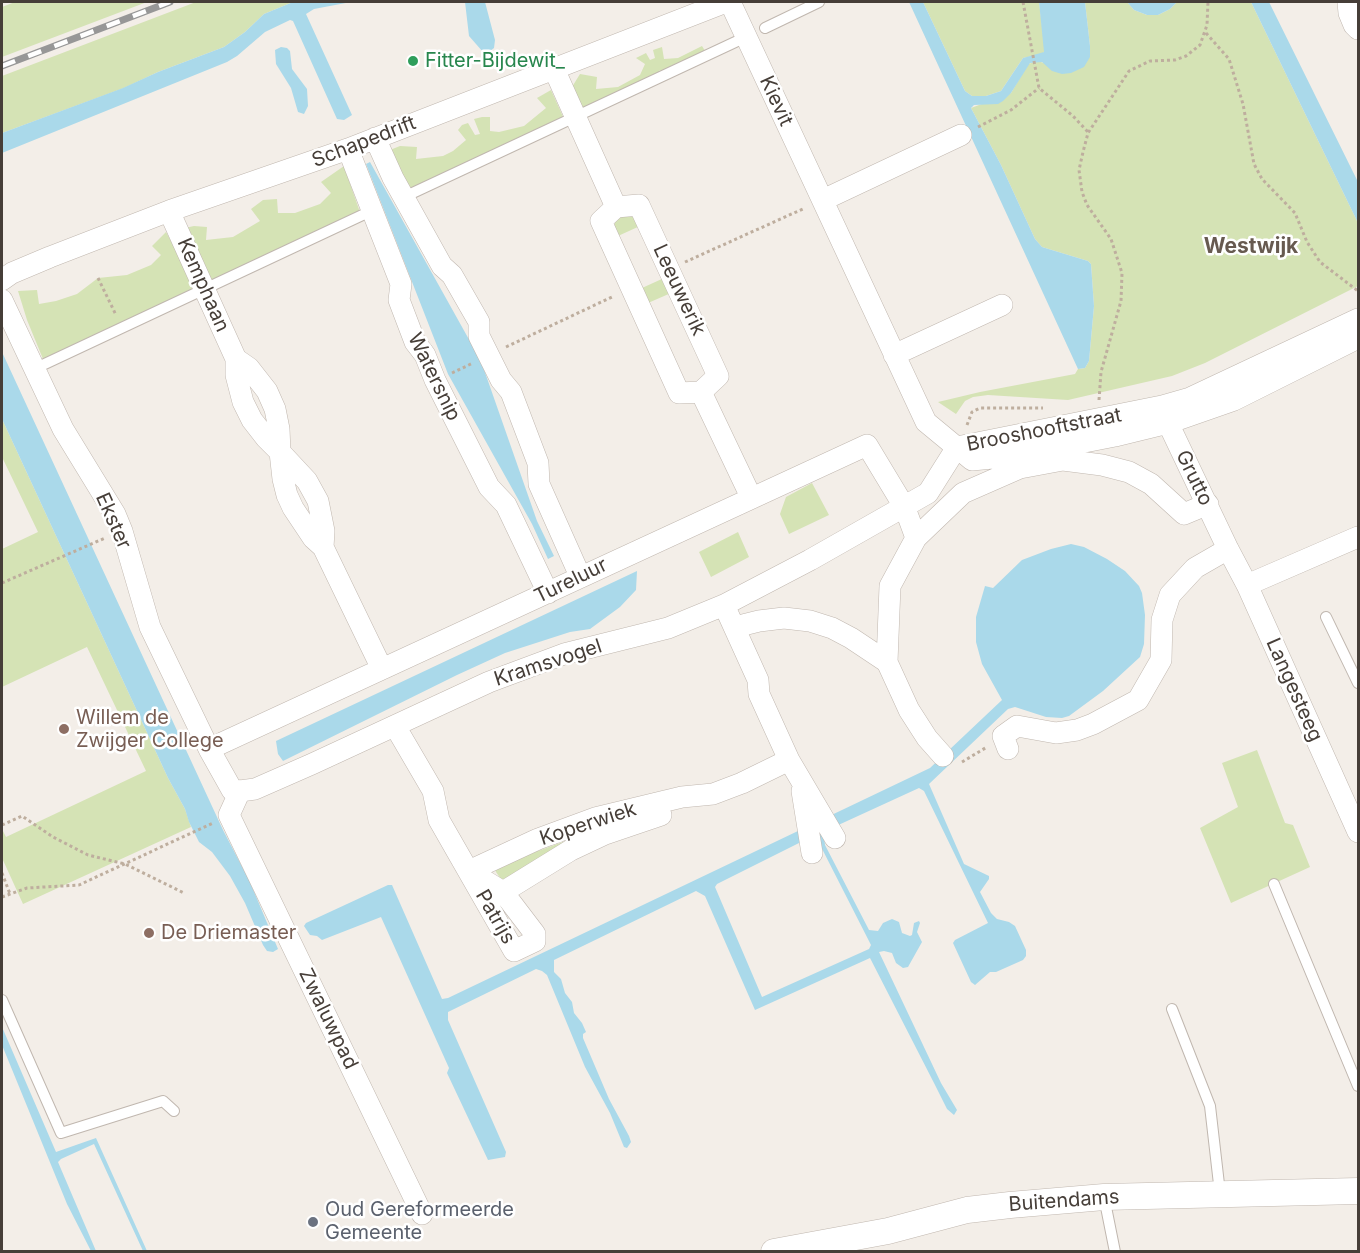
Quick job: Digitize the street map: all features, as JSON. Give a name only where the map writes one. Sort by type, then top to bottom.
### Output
[{"type":"street","name":"Kievit","points":[[728,2],[756,32],[823,200],[926,423],[957,447]]},
{"type":"street","name":"Schapedrift","points":[[2,280],[31,265],[169,211],[348,149],[728,2]]},
{"type":"street","points":[[1348,2],[1349,14],[1354,25],[1359,29]]},
{"type":"street","points":[[554,69],[616,207],[601,221],[679,393],[701,392],[751,497]]},
{"type":"street","points":[[823,200],[961,135]]},
{"type":"street","points":[[375,138],[442,266],[452,275],[479,322],[479,336],[501,380],[511,392],[538,463],[539,483],[580,576]]},
{"type":"street","name":"Watersnip","points":[[348,149],[401,284],[399,300],[415,342],[425,355],[435,380],[489,487],[506,505],[548,592]]},
{"type":"street","name":"Leeuwerik","points":[[616,207],[639,204],[718,376],[701,392]]},
{"type":"street","name":"Kemphaan","points":[[169,211],[236,360],[236,375],[243,402],[252,420],[280,452],[287,495],[313,538],[323,547],[382,669]]},
{"type":"street","name":"Ekster","points":[[2,300],[63,429],[115,514],[150,627],[208,749]]},
{"type":"street","points":[[894,355],[1002,305]]},
{"type":"street","name":"Brooshooftstraat","points":[[957,447],[972,460],[1013,456],[1115,436],[1165,414],[1234,400],[1354,337]]},
{"type":"street","name":"Grutto","points":[[1165,414],[1228,549]]},
{"type":"street","name":"Tureluur","points":[[208,749],[867,445],[905,508]]},
{"type":"street","name":"Kramsvogel","points":[[240,791],[255,789],[489,682],[564,654],[668,628],[724,605],[905,508],[928,493],[957,447]]},
{"type":"street","points":[[948,761],[927,738],[909,710],[887,662],[890,586],[916,538],[963,494],[1020,468],[1063,460],[1102,465],[1129,472],[1151,484],[1184,514],[1208,504]]},
{"type":"street","points":[[905,508],[916,538]]},
{"type":"street","points":[[1247,585],[1359,537]]},
{"type":"street","points":[[1005,742],[1017,726],[1056,733],[1077,730],[1094,724],[1138,700],[1161,660],[1162,620],[1170,595],[1195,568],[1228,549]]},
{"type":"street","name":"Langesteeg","points":[[1228,549],[1247,585],[1359,832]]},
{"type":"street","points":[[724,605],[758,680],[759,694],[789,760],[801,779],[819,834]]},
{"type":"street","points":[[735,627],[784,618],[810,621],[832,628],[851,638],[887,662]]},
{"type":"street","name":"Patrijs","points":[[395,726],[433,791],[439,820],[514,951],[535,941],[535,934],[503,892],[469,871]]},
{"type":"street","points":[[208,749],[232,790],[240,791]]},
{"type":"street","name":"Koperwiek","points":[[503,892],[537,869],[580,846],[644,820],[685,808],[789,760]]},
{"type":"street","name":"Zwaluwpad","points":[[240,791],[229,815],[422,1214]]},
{"type":"street","name":"Koperwiek","points":[[469,871],[538,839],[595,818],[682,797],[713,794]]},
{"type":"street","name":"Buitendams","points":[[774,1251],[888,1232],[967,1210],[1104,1197],[1359,1191]]},
{"type":"lane","points":[[404,197],[819,2]]},
{"type":"lane","points":[[34,369],[371,211]]},
{"type":"lane","points":[[1326,617],[1359,683]]},
{"type":"lane","points":[[1274,884],[1359,1086]]},
{"type":"lane","points":[[2,1000],[62,1133],[163,1101],[174,1110]]},
{"type":"lane","points":[[1172,1009],[1210,1106],[1220,1194]]},
{"type":"lane","points":[[1104,1197],[1115,1251]]},
{"type":"path","points":[[1023,2],[1039,88],[1073,116],[1088,133]]},
{"type":"path","points":[[1099,404],[1101,372],[1120,302],[1122,279],[1111,239],[1087,205],[1082,192],[1079,170],[1088,133],[1129,72],[1150,61],[1174,60],[1186,56],[1200,45],[1206,33],[1208,2]]},
{"type":"path","points":[[1206,33],[1229,59],[1243,104],[1254,164],[1262,179],[1295,213],[1307,242],[1320,262],[1359,291]]},
{"type":"path","points":[[983,125],[1011,110],[1039,88]]},
{"type":"path","points":[[98,278],[121,328]]},
{"type":"path","points":[[445,375],[481,359]]},
{"type":"path","points":[[2,582],[107,537]]},
{"type":"path","points":[[948,761],[972,758],[1005,742]]},
{"type":"path","points":[[2,825],[22,816],[53,837],[88,855],[125,864],[184,893]]},
{"type":"path","points":[[2,897],[27,888],[79,885],[215,822]]},
{"type":"path","points":[[2,873],[10,894]]},
{"type":"green space","points":[[15,2],[147,2],[2,57],[2,7]]},
{"type":"green space","points":[[196,2],[293,2],[264,14],[224,47],[158,72],[124,88],[2,133],[2,76]]},
{"type":"green space","points":[[923,2],[1039,2],[1045,50],[1043,54],[1023,58],[1001,91],[986,96],[972,96],[965,91]]},
{"type":"green space","points":[[1085,2],[1127,2],[1134,10],[1147,15],[1158,15],[1170,9],[1177,2],[1251,2],[1358,223],[1358,286],[1205,363],[1172,376],[1068,400],[988,395],[973,397],[965,401],[956,414],[938,402],[1075,374],[1078,369],[1085,368],[1089,361],[1094,306],[1091,264],[1088,261],[1042,247],[1035,239],[1001,165],[971,108],[1011,93],[1028,64],[1038,61],[1044,63],[1090,46]]},
{"type":"green space","points":[[702,46],[707,54],[663,75],[660,70],[656,77],[584,111],[572,87],[580,74],[597,77],[596,89],[618,87],[640,75],[645,64],[636,58],[646,53],[650,60],[655,58],[653,50],[662,47],[664,59],[678,58]]},
{"type":"green space","points":[[551,90],[565,121],[408,191],[390,150],[400,146],[417,147],[416,159],[443,156],[466,140],[458,130],[462,125],[468,123],[475,135],[480,134],[474,119],[482,117],[490,117],[490,131],[499,132],[524,126],[546,108],[537,98]]},
{"type":"green space","points":[[344,166],[363,221],[215,288],[185,228],[207,227],[206,240],[233,237],[260,221],[251,209],[263,200],[277,199],[278,213],[295,213],[320,204],[331,193],[321,182]]},
{"type":"green space","points":[[632,213],[640,226],[618,236],[614,227],[616,217]]},
{"type":"green space","points":[[166,232],[183,263],[193,292],[43,359],[18,291],[37,290],[39,304],[77,294],[98,278],[127,275],[151,265],[161,255],[152,246]]},
{"type":"green space","points":[[664,278],[671,293],[648,303],[642,288]]},
{"type":"green space","points":[[2,419],[168,778],[185,809],[191,827],[23,904],[2,858],[2,829],[6,837],[146,771],[87,647],[2,687],[2,549],[38,532],[2,457]]},
{"type":"green space","points":[[812,483],[829,515],[789,534],[780,514],[786,497]]},
{"type":"green space","points":[[738,532],[749,557],[711,577],[699,552]]},
{"type":"green space","points":[[1257,750],[1285,823],[1293,825],[1310,867],[1231,903],[1200,828],[1238,807],[1222,763]]},
{"type":"green space","points":[[571,833],[578,837],[503,882],[496,872],[495,869],[532,847],[538,851],[568,840]]},
{"type":"water","points":[[293,2],[351,2],[314,9],[306,14],[352,115],[344,120],[337,119],[293,21],[290,20],[265,32],[227,62],[2,153],[2,133],[224,47],[264,14]]},
{"type":"water","points":[[465,2],[485,2],[495,40],[494,48],[490,51],[483,52],[469,36]]},
{"type":"water","points":[[909,2],[923,2],[965,91],[972,96],[986,96],[1001,91],[1023,58],[1044,52],[1039,2],[1085,2],[1090,57],[1084,67],[1062,74],[1052,71],[1042,62],[1030,63],[1011,93],[1003,101],[998,104],[974,105],[971,108],[1001,165],[1035,239],[1042,247],[1088,261],[1091,264],[1094,306],[1089,361],[1085,368],[1078,369]]},
{"type":"water","points":[[1127,2],[1177,2],[1170,9],[1158,15],[1147,15],[1134,10]]},
{"type":"water","points":[[1251,2],[1269,2],[1358,182],[1358,223]]},
{"type":"water","points":[[281,47],[290,51],[292,69],[307,89],[308,106],[304,114],[298,112],[291,88],[276,64],[275,50]]},
{"type":"water","points":[[370,162],[481,361],[537,521],[554,556],[548,559],[532,524],[448,374],[366,164]]},
{"type":"water","points":[[2,352],[223,830],[250,882],[278,949],[273,952],[267,951],[263,945],[245,903],[230,876],[212,852],[199,842],[2,419]]},
{"type":"water","points":[[1071,544],[1084,547],[1125,571],[1139,586],[1145,615],[1144,644],[1140,657],[1103,691],[1069,716],[1046,717],[1015,707],[1008,709],[929,784],[964,864],[989,876],[980,892],[991,913],[997,919],[1015,926],[1026,950],[1023,960],[996,972],[990,972],[975,985],[971,982],[953,943],[988,923],[924,791],[919,788],[834,827],[824,836],[825,845],[869,930],[878,931],[883,923],[892,919],[899,922],[902,933],[910,936],[914,923],[919,921],[920,923],[917,932],[922,942],[908,967],[903,968],[896,963],[892,953],[879,952],[941,1083],[957,1110],[954,1115],[947,1109],[870,958],[755,1010],[705,896],[696,891],[554,960],[554,972],[561,979],[565,993],[572,1002],[574,1013],[582,1023],[586,1032],[583,1038],[609,1099],[629,1136],[631,1142],[627,1148],[624,1147],[610,1113],[585,1067],[547,975],[542,971],[536,969],[448,1012],[448,1020],[506,1152],[505,1157],[488,1160],[447,1073],[449,1068],[381,917],[322,940],[310,935],[304,926],[306,923],[392,885],[442,999],[448,998],[930,768],[1002,700],[982,664],[976,642],[976,617],[985,586],[993,588],[1022,560]],"holes":[[[815,835],[871,945],[869,949],[762,997],[715,887]]]},
{"type":"water","points":[[637,571],[636,590],[620,607],[590,629],[570,632],[505,653],[283,761],[278,754],[276,741]]},
{"type":"water","points":[[2,1027],[56,1152],[96,1138],[147,1251],[143,1251],[94,1144],[58,1162],[96,1251],[91,1251],[67,1204],[2,1045]]},
{"type":"railway","points":[[2,66],[170,2]]},
{"type":"place","name":"Fitter-Bijdewit_","points":[[413,61]]},
{"type":"place","name":"Willem de Zwijger College","points":[[64,729]]},
{"type":"place","name":"De Driemaster","points":[[149,933]]},
{"type":"place","name":"Oud Gereformeerde Gemeente","points":[[313,1222]]},
{"type":"district","name":"Westwijk","points":[[1251,247]]}]
